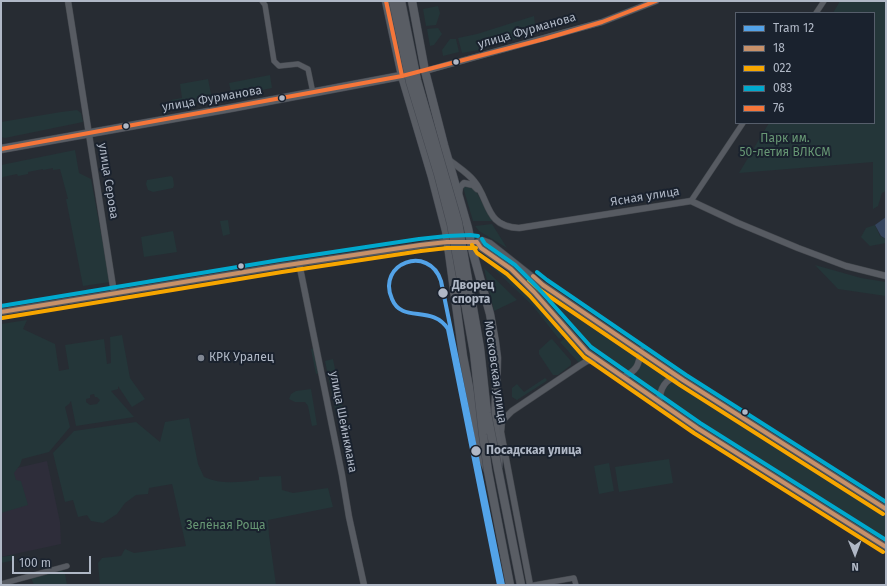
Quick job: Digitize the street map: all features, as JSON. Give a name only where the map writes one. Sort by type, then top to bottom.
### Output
[{"type":"main road","points":[[386,1],[402,76],[432,177],[447,242],[463,356],[480,446],[488,471]]},
{"type":"main road","name":"Московская улица","points":[[393,1],[410,82],[438,174],[454,237],[474,353],[488,471],[510,585]]},
{"type":"main road","name":"Московская улица","points":[[401,1],[417,80],[458,222],[479,341],[487,413],[521,585]]},
{"type":"main road","name":"Московская улица","points":[[412,1],[425,71],[448,158],[474,242],[478,276],[490,314],[497,358],[495,427],[499,455],[498,469]]},
{"type":"main road","name":"улица Фурманова","points":[[1,149],[313,93],[425,71]]},
{"type":"street","name":"улица Серова","points":[[68,1],[114,293]]},
{"type":"street","points":[[262,1],[265,5],[274,61],[279,66],[298,64],[308,69],[313,93]]},
{"type":"street","name":"улица Фурманова","points":[[425,71],[602,22],[656,1]]},
{"type":"street","points":[[817,12],[824,1]]},
{"type":"street","points":[[691,201],[742,124]]},
{"type":"street","name":"Ясная улица","points":[[448,158],[473,179],[494,217],[503,224],[512,228],[691,201],[738,223],[798,248],[846,266],[886,276]]},
{"type":"street","points":[[460,198],[460,187],[464,183],[476,187],[482,195]]},
{"type":"street","points":[[1,312],[299,263],[447,242],[474,242],[482,240],[490,242],[543,285],[641,350],[683,380],[886,509]]},
{"type":"street","points":[[474,242],[511,269],[539,297],[581,346],[597,359],[659,402],[886,547]]},
{"type":"street","name":"улица Шейнкмана","points":[[299,263],[341,468],[349,517],[364,585]]},
{"type":"street","points":[[623,377],[632,373],[637,368],[641,350]]},
{"type":"street","name":"Московская улица","points":[[530,585],[501,432],[501,423],[503,418],[518,407],[587,361],[597,359]]},
{"type":"street","points":[[659,402],[659,394],[663,385],[673,378],[680,378],[683,380]]},
{"type":"street","points":[[1,584],[67,566]]},
{"type":"street","points":[[534,585],[574,578],[576,585]]},
{"type":"shaded area","points":[[47,461],[60,522],[61,544],[1,557],[1,504],[8,470]]},
{"type":"green space","name":"Парк им. 50-летия ВЛКСМ","points":[[840,1],[886,1],[886,191],[882,193],[878,206],[873,209],[873,162],[739,173],[768,124],[875,124],[875,12],[834,12]]},
{"type":"green space","points":[[438,6],[440,13],[436,25],[426,26],[423,9]]},
{"type":"green space","points":[[534,16],[536,33],[479,50],[462,53],[458,38],[477,34]]},
{"type":"green space","points":[[438,28],[442,34],[434,45],[430,46],[427,29]]},
{"type":"green space","points":[[450,39],[456,39],[459,52],[443,56],[442,50]]},
{"type":"green space","points":[[270,75],[272,88],[232,96],[229,83]]},
{"type":"green space","points":[[208,79],[212,99],[172,107],[171,100],[182,98],[180,84]]},
{"type":"green space","points":[[77,110],[81,113],[83,122],[5,138],[1,137],[1,122]]},
{"type":"green space","points":[[75,150],[79,173],[91,179],[110,282],[83,286],[66,199],[68,199],[60,169],[43,169],[18,176],[17,174],[3,177],[1,179],[1,165]]},
{"type":"green space","points":[[171,176],[173,178],[173,188],[153,192],[148,190],[146,184],[147,180]]},
{"type":"green space","points":[[466,186],[475,189],[492,221],[473,221],[463,187]]},
{"type":"green space","points":[[228,220],[230,234],[223,236],[220,221]]},
{"type":"green space","points":[[492,224],[507,248],[479,231],[475,226]]},
{"type":"green space","points":[[875,225],[880,236],[886,239],[886,243],[870,246],[861,237],[866,228]]},
{"type":"green space","points":[[173,231],[177,252],[144,257],[141,237]]},
{"type":"green space","points":[[487,255],[536,297],[565,333],[559,339],[532,305],[493,268],[485,257]]},
{"type":"green space","points":[[815,265],[861,278],[886,282],[886,296],[838,289]]},
{"type":"green space","points":[[484,268],[517,300],[494,311]]},
{"type":"green space","points":[[536,288],[636,353],[637,361],[631,370],[623,371],[600,356],[578,336]]},
{"type":"green space","points":[[27,320],[23,329],[55,344],[59,371],[69,369],[65,345],[104,339],[107,364],[111,363],[110,337],[122,335],[130,378],[145,399],[132,407],[118,386],[118,389],[111,391],[134,417],[76,426],[71,401],[65,407],[70,427],[49,452],[22,459],[20,465],[14,473],[16,480],[21,481],[28,505],[1,513],[1,324]],"holes":[[[94,394],[95,397],[100,400],[97,404],[90,405],[86,402],[86,399],[90,398],[90,395]]]},
{"type":"green space","points":[[568,336],[587,357],[579,363],[560,342]]},
{"type":"green space","points":[[552,339],[571,361],[571,365],[558,375],[553,375],[539,354],[539,350]]},
{"type":"green space","points":[[315,348],[320,373],[316,374],[311,349]]},
{"type":"green space","points":[[644,358],[670,375],[662,382],[655,396],[629,380],[637,372]]},
{"type":"green space","points":[[333,359],[344,413],[336,414],[325,361]]},
{"type":"green space","points":[[545,378],[547,380],[545,382],[517,400],[512,397],[512,388],[517,384],[524,392]]},
{"type":"green space","points":[[673,382],[683,383],[886,514],[886,545],[663,401],[665,390],[668,385]]},
{"type":"green space","points":[[311,389],[317,425],[312,426],[308,406],[305,402],[295,402],[289,399],[291,394],[296,391]]},
{"type":"green space","name":"Зелёная Роща","points":[[189,418],[198,464],[204,477],[211,480],[224,482],[245,482],[259,480],[259,477],[281,476],[282,490],[293,493],[328,488],[333,507],[268,520],[276,585],[100,585],[98,563],[102,558],[121,556],[125,549],[134,553],[186,546],[172,484],[149,488],[148,494],[136,495],[125,503],[117,514],[103,523],[91,521],[87,515],[78,517],[73,500],[65,502],[53,453],[74,431],[136,422],[160,442],[165,422]]},
{"type":"green space","points":[[669,459],[673,483],[619,492],[615,467]]},
{"type":"green space","points":[[609,463],[614,491],[599,494],[594,466]]},
{"type":"green space","points":[[14,555],[15,560],[1,563],[1,557]]},
{"type":"green space","points":[[63,571],[65,574],[67,585],[34,585],[31,578]]},
{"type":"water","points":[[886,217],[886,239],[881,236],[875,225]]},
{"type":"tram line","name":"12","points":[[499,585],[448,329],[434,317],[403,311],[392,299],[389,286],[391,276],[397,268],[406,263],[416,261],[426,263],[435,270],[441,281],[503,585]]},
{"type":"transit line","name":"76","points":[[386,1],[402,76]]},
{"type":"transit line","name":"76","points":[[1,149],[402,76],[544,39],[602,22],[656,1]]},
{"type":"transit line","name":"083","points":[[1,306],[280,260],[419,239],[447,236],[478,236]]},
{"type":"transit line","name":"083","points":[[482,239],[485,244],[515,265],[538,288],[591,347],[700,423],[886,540]]},
{"type":"transit line","name":"18","points":[[1,312],[281,266],[420,245],[447,242],[477,242]]},
{"type":"transit line","name":"18","points":[[477,242],[481,248],[511,269],[534,292],[587,352],[697,428],[886,547]]},
{"type":"transit line","name":"022","points":[[472,245],[477,253],[507,274],[530,296],[584,357],[694,433],[883,552]]},
{"type":"transit line","name":"022","points":[[2,318],[282,272],[421,251],[447,248],[476,248]]},
{"type":"transit line","name":"083","points":[[537,272],[686,375],[886,502]]},
{"type":"transit line","name":"18","points":[[533,276],[543,285],[683,380],[886,509]]},
{"type":"transit line","name":"022","points":[[529,280],[540,290],[680,385],[883,514]]},
{"type":"place","name":"Дворец спорта","points":[[443,293]]},
{"type":"place","name":"КРК Уралец","points":[[201,358]]},
{"type":"place","name":"Посадская улица","points":[[476,451]]}]
